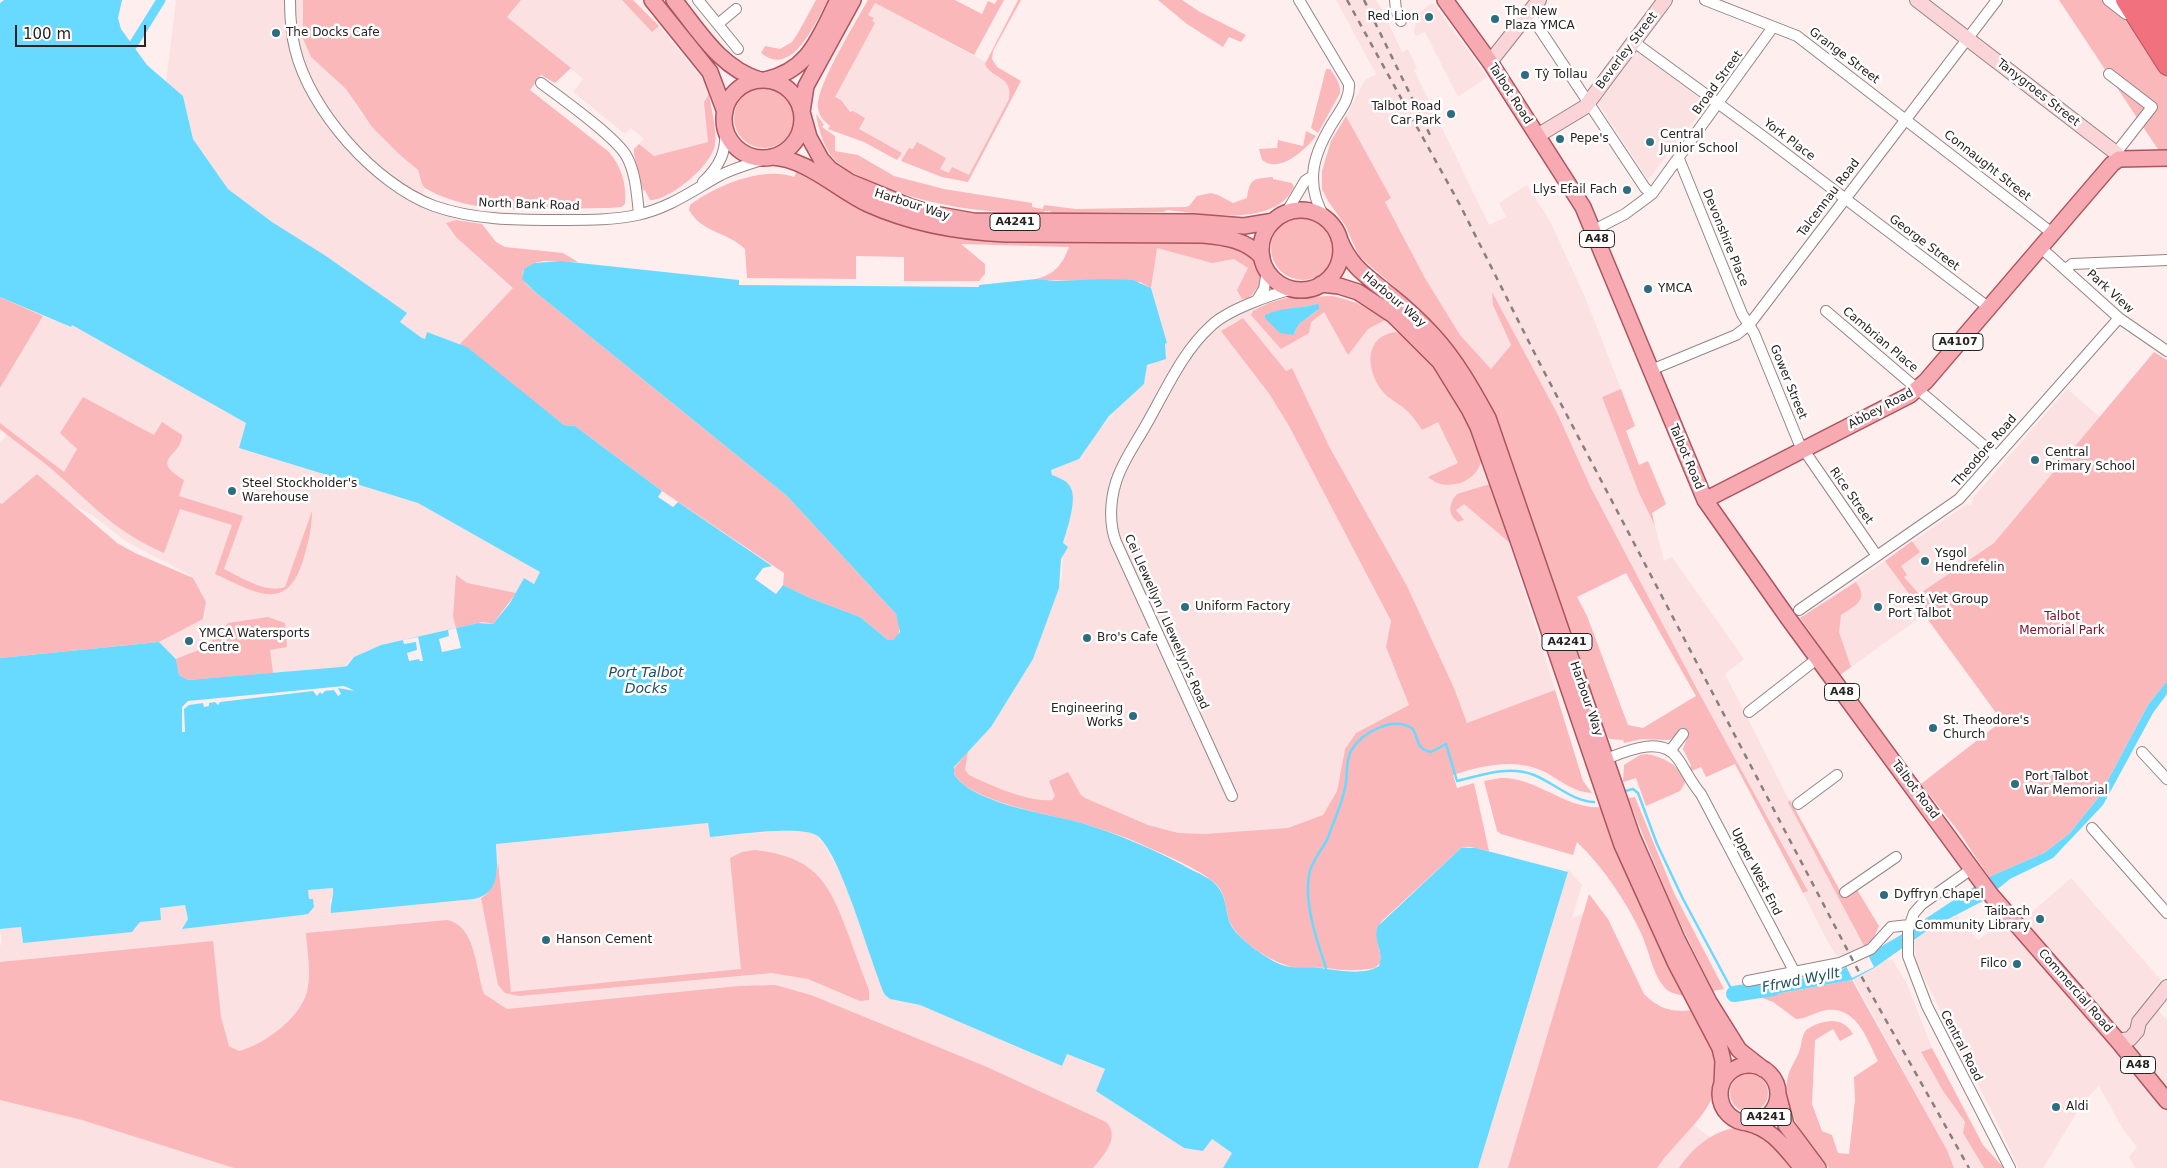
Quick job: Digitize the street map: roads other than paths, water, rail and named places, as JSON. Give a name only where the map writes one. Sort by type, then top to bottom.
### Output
[{"type":"highway","points":[[2141,0],[2167,40]]},
{"type":"highway","points":[[2157,0],[2167,16]]},
{"type":"highway","points":[[2125,7],[2167,66]]},
{"type":"main road","points":[[652,0],[710,72],[725,112]]},
{"type":"main road","name":"A4241","points":[[674,0],[725,63],[738,72],[760,80],[775,82],[786,88],[796,98],[802,112]]},
{"type":"main road","points":[[725,128],[725,112],[728,102],[738,89],[760,80],[782,75],[803,62],[838,0]]},
{"type":"main road","name":"A4241","points":[[725,128],[730,139],[740,150],[754,157],[770,158],[783,153],[796,141],[802,125],[803,95],[853,0]]},
{"type":"main road","name":"Talbot Road","points":[[1445,0],[1490,62],[1583,208],[1594,230],[1705,500],[1982,882]]},
{"type":"main road","name":"Harbour Way","points":[[802,112],[814,147],[821,159],[838,174],[878,195],[934,214],[957,219],[1002,222],[1192,222],[1244,226],[1280,217]]},
{"type":"main road","points":[[2117,156],[2167,158]]},
{"type":"main road","name":"Abbey Road","points":[[1705,500],[1918,389],[2117,156]]},
{"type":"main road","name":"Harbour Way","points":[[770,158],[782,159],[808,169],[877,208],[943,228],[1006,234],[1203,235],[1236,240],[1246,244],[1264,264]]},
{"type":"main road","name":"A4241","points":[[1280,217],[1308,211],[1325,218],[1332,225],[1339,238]]},
{"type":"main road","points":[[1264,264],[1263,238],[1280,217]]},
{"type":"main road","points":[[1321,284],[1332,275],[1339,260],[1339,238]]},
{"type":"main road","name":"Harbour Way","points":[[1339,238],[1347,256],[1356,269],[1404,306],[1444,348],[1461,371],[1488,418],[1632,836],[1686,957],[1730,1038],[1748,1059],[1763,1069]]},
{"type":"main road","name":"A4241","points":[[1264,264],[1279,283],[1294,289],[1310,288],[1321,284]]},
{"type":"main road","name":"Harbour Way","points":[[1321,284],[1339,286],[1358,292],[1393,315],[1440,362],[1478,427],[1622,845],[1667,945],[1720,1048],[1724,1061],[1722,1084]]},
{"type":"main road","name":"Commercial Road","points":[[1982,882],[2118,1040],[2167,1101]]},
{"type":"main road","points":[[1722,1084],[1731,1071],[1738,1068],[1747,1065],[1763,1069]]},
{"type":"main road","name":"A4241","points":[[1763,1069],[1773,1078],[1786,1125],[1818,1168]]},
{"type":"main road","name":"A4241","points":[[1722,1084],[1720,1096],[1725,1110],[1732,1117],[1759,1126],[1772,1133],[1802,1168]]},
{"type":"main road","name":"A4241","points":[[1746,1123],[1759,1121],[1770,1113],[1776,1102],[1777,1090]]},
{"type":"street","name":"North Bank Road","points":[[290,0],[292,36],[297,57],[307,82],[333,124],[372,166],[421,200],[466,215],[497,219],[605,219],[640,214],[676,202],[722,174],[770,158]]},
{"type":"street","points":[[698,0],[738,49]]},
{"type":"street","points":[[1298,0],[1345,75],[1349,90],[1347,98],[1322,140],[1311,178],[1325,218]]},
{"type":"street","points":[[1395,0],[1396,10],[1402,21]]},
{"type":"street","points":[[1490,62],[1539,0]]},
{"type":"street","name":"Beverley Street","points":[[1537,136],[1589,102],[1665,0]]},
{"type":"street","name":"Grange Street","points":[[1705,0],[1798,36],[1906,119]]},
{"type":"street","name":"Tanygroes Street","points":[[1917,0],[2117,156]]},
{"type":"street","name":"Talcennau Road","points":[[1650,370],[1736,335],[1749,325],[1997,0]]},
{"type":"street","points":[[2108,0],[2125,7]]},
{"type":"street","points":[[718,24],[736,9]]},
{"type":"street","points":[[1529,13],[1645,188],[1652,194]]},
{"type":"street","name":"Broad Street","points":[[1594,230],[1625,214],[1652,194],[1773,27]]},
{"type":"street","name":"York Place","points":[[1634,42],[1845,198]]},
{"type":"street","points":[[2109,74],[2152,107],[2117,156]]},
{"type":"street","points":[[542,83],[612,140],[626,156],[632,172],[640,214]]},
{"type":"street","name":"Connaught Street","points":[[1906,119],[2052,232]]},
{"type":"street","name":"North Bank Road","points":[[676,202],[701,183],[721,161],[726,141],[725,128]]},
{"type":"street","name":"Devonshire Place","points":[[1679,159],[1742,314],[1749,325]]},
{"type":"street","points":[[1280,217],[1305,182],[1311,178]]},
{"type":"street","name":"George Street","points":[[1845,198],[1988,307]]},
{"type":"street","name":"Park View","points":[[2040,247],[2118,318],[2167,351]]},
{"type":"street","points":[[2066,269],[2072,264],[2167,260]]},
{"type":"street","points":[[1257,300],[1266,283],[1264,264]]},
{"type":"street","name":"Cei Llewellyn / Llewellyn's Road","points":[[1232,796],[1116,542],[1112,529],[1112,509],[1119,474],[1190,352],[1211,325],[1257,300],[1294,289]]},
{"type":"street","name":"Cambrian Place","points":[[1826,310],[1996,456]]},
{"type":"street","name":"Theodore Road","points":[[1799,610],[1959,499],[2118,318]]},
{"type":"street","name":"Gower Street","points":[[1749,325],[1803,450]]},
{"type":"street","name":"Rice Street","points":[[1803,450],[1877,556]]},
{"type":"street","points":[[1749,712],[1818,658]]},
{"type":"street","points":[[1606,759],[1644,746],[1670,751],[1683,734]]},
{"type":"street","name":"Upper West End","points":[[1670,751],[1679,759],[1693,786],[1702,794],[1794,971]]},
{"type":"street","points":[[2142,752],[2167,779]]},
{"type":"street","points":[[1798,804],[1837,775]]},
{"type":"street","points":[[2092,828],[2167,913]]},
{"type":"street","points":[[1845,892],[1896,857]]},
{"type":"street","points":[[1748,981],[1844,962],[1875,946],[1891,927],[1909,927],[1914,913],[1922,904],[1972,868]]},
{"type":"street","name":"Central Road","points":[[1909,927],[1907,945],[1912,973],[1926,1006],[2010,1168]]},
{"type":"street","points":[[2118,1040],[2131,1024],[2138,1022],[2167,987]]},
{"type":"water","name":"Port Talbot Docks","points":[[4,0],[122,0],[118,18],[121,29],[147,65],[183,96],[193,139],[228,189],[272,222],[326,256],[407,313],[400,322],[422,338],[425,339],[427,332],[467,347],[564,425],[575,426],[662,491],[658,497],[673,507],[678,502],[772,566],[763,568],[755,579],[776,594],[783,585],[810,598],[860,617],[888,640],[893,640],[900,632],[896,614],[787,496],[534,291],[522,279],[524,269],[534,263],[561,261],[739,280],[739,285],[979,287],[979,285],[1036,279],[1056,281],[1106,279],[1133,280],[1151,288],[1167,343],[1165,344],[1166,359],[1147,365],[1144,384],[1109,416],[1079,459],[1051,470],[1052,475],[1068,483],[1073,497],[1063,543],[1068,547],[1061,559],[1059,588],[1033,659],[991,727],[954,767],[954,774],[963,784],[977,793],[994,800],[1082,823],[1110,833],[1151,849],[1206,877],[1221,891],[1230,923],[1238,935],[1269,958],[1282,965],[1299,968],[1321,968],[1353,972],[1367,971],[1379,966],[1381,956],[1376,936],[1378,926],[1461,848],[1476,848],[1568,872],[1478,1168],[1223,1168],[1232,1153],[1212,1139],[1203,1151],[1184,1148],[1096,1091],[1105,1069],[1067,1054],[1062,1066],[920,1005],[890,999],[885,995],[845,884],[835,862],[825,845],[816,835],[807,832],[780,831],[710,837],[708,823],[496,844],[497,869],[494,885],[483,896],[474,899],[331,913],[333,888],[308,890],[309,899],[313,899],[314,907],[308,914],[302,915],[182,929],[188,919],[185,905],[160,908],[161,920],[140,922],[132,932],[23,943],[21,927],[0,929],[0,658],[159,642],[176,659],[179,675],[188,680],[341,667],[347,666],[354,657],[381,645],[478,623],[493,624],[510,603],[524,578],[534,584],[540,572],[418,503],[239,448],[246,423],[72,325],[71,327],[0,297],[0,3]]},
{"type":"water","points":[[1317,304],[1319,309],[1299,324],[1293,335],[1280,333],[1265,318],[1265,315],[1271,312]]},
{"type":"water","points":[[2167,681],[2167,694],[2153,713],[2103,805],[2053,858],[2010,879],[1983,901],[1931,928],[1874,968],[1852,980],[1754,998],[1752,985],[1792,978],[1824,978],[1836,973],[1899,936],[1989,877],[2044,853],[2069,834],[2099,797],[2148,705]]},
{"type":"waterway","points":[[133,45],[161,0]]},
{"type":"waterway","points":[[1326,968],[1315,935],[1310,910],[1308,898],[1309,875],[1312,864],[1327,840],[1342,800],[1349,755],[1356,744],[1370,732],[1388,725],[1405,725],[1413,729],[1420,746],[1426,751],[1431,752],[1446,744],[1457,781],[1495,772],[1524,772],[1541,778],[1578,798],[1594,802]]},
{"type":"waterway","points":[[1625,791],[1633,789],[1638,793],[1657,844],[1683,899],[1734,994]]},
{"type":"waterway","name":"Ffrwd Wyllt","points":[[1734,994],[1773,988]]},
{"type":"railway","points":[[1347,0],[1460,205],[1539,362],[1860,974],[1969,1168]]},
{"type":"railway","points":[[1364,0],[1431,137]]},
{"type":"place","name":"Red Lion","points":[[1429,17]]},
{"type":"place","name":"The New Plaza YMCA","points":[[1495,19]]},
{"type":"place","name":"The Docks Cafe","points":[[276,33]]},
{"type":"place","name":"Tŷ Tollau","points":[[1525,75]]},
{"type":"place","name":"Talbot Road Car Park","points":[[1451,114]]},
{"type":"place","name":"Pepe's","points":[[1560,139]]},
{"type":"place","name":"Central Junior School","points":[[1650,142]]},
{"type":"place","name":"Llys Efail Fach","points":[[1627,190]]},
{"type":"place","name":"YMCA","points":[[1648,289]]},
{"type":"place","name":"Central Primary School","points":[[2035,460]]},
{"type":"place","name":"Steel Stockholder's Warehouse","points":[[232,491]]},
{"type":"place","name":"Ysgol Hendrefelin","points":[[1925,561]]},
{"type":"place","name":"Uniform Factory","points":[[1185,607]]},
{"type":"place","name":"Forest Vet Group Port Talbot","points":[[1878,607]]},
{"type":"place","name":"Bro's Cafe","points":[[1087,638]]},
{"type":"place","name":"YMCA Watersports Centre","points":[[189,641]]},
{"type":"place","name":"Engineering Works","points":[[1133,716]]},
{"type":"place","name":"St. Theodore's Church","points":[[1933,728]]},
{"type":"place","name":"Port Talbot War Memorial","points":[[2015,784]]},
{"type":"place","name":"Dyffryn Chapel","points":[[1884,895]]},
{"type":"place","name":"Taibach Community Library","points":[[2040,919]]},
{"type":"place","name":"Hanson Cement","points":[[546,940]]},
{"type":"place","name":"Filco","points":[[2017,964]]},
{"type":"place","name":"Aldi","points":[[2056,1107]]},
{"type":"park label","name":"Talbot Memorial Park","points":[[2062,624]]}]
